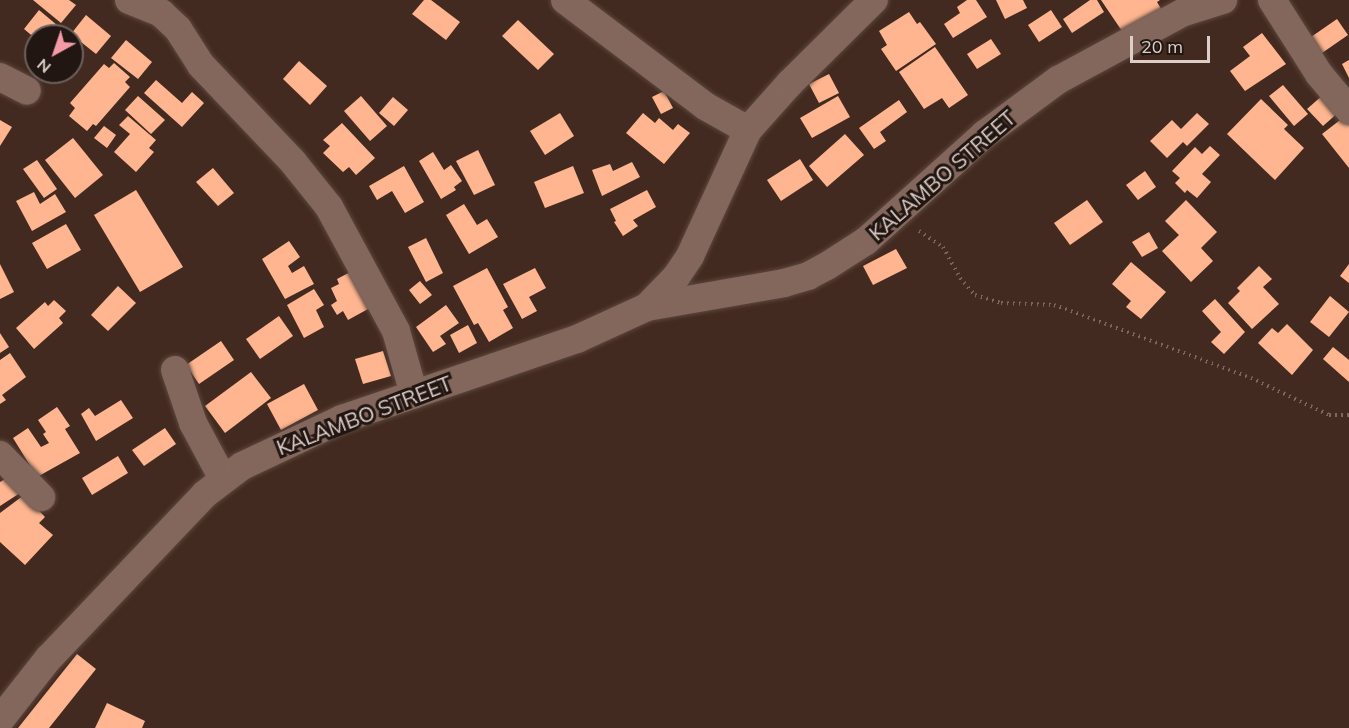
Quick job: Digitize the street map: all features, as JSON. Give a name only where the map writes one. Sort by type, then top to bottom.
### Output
[{"type":"street","points":[[129,0],[161,13],[178,30],[201,65],[293,162],[328,207],[396,331],[414,394]]},
{"type":"street","points":[[565,0],[705,106],[748,130]]},
{"type":"street","name":"KALAMBO STREET","points":[[647,307],[676,277],[690,256],[748,130],[790,83],[874,0]]},
{"type":"street","name":"KALAMBO STREET","points":[[0,720],[48,659],[204,494],[223,479],[281,446],[342,419],[577,339],[647,307],[784,283],[808,276],[849,254],[985,134],[1058,80],[1184,12],[1223,0]]},
{"type":"street","points":[[1272,0],[1308,59],[1349,110]]},
{"type":"street","points":[[0,77],[27,91]]},
{"type":"street","points":[[175,370],[197,432],[223,479]]},
{"type":"street","points":[[0,454],[41,497]]},
{"type":"path","points":[[880,228],[918,230],[931,237],[943,247],[960,278],[975,295],[1000,303],[1054,305],[1251,378],[1329,415],[1349,415]]},
{"type":"building","points":[[33,0],[69,0],[76,5],[61,23]]},
{"type":"building","points":[[424,0],[431,0],[460,22],[446,40],[412,14]]},
{"type":"building","points":[[967,0],[976,0],[987,17],[953,38],[944,24],[960,13],[957,7]]},
{"type":"building","points":[[996,0],[1023,0],[1027,8],[1005,19]]},
{"type":"building","points":[[1090,0],[1097,0],[1104,12],[1072,33],[1063,19]]},
{"type":"building","points":[[1101,0],[1160,0],[1157,2],[1163,12],[1126,37]]},
{"type":"building","points":[[39,10],[56,24],[28,24]]},
{"type":"building","points":[[1051,10],[1062,27],[1039,42],[1028,25]]},
{"type":"building","points":[[909,12],[917,24],[920,22],[936,44],[896,71],[881,49],[887,45],[879,31]]},
{"type":"building","points":[[86,15],[111,36],[96,54],[84,44],[84,24],[79,24]]},
{"type":"building","points":[[1337,19],[1348,35],[1322,53],[1311,37]]},
{"type":"building","points":[[518,20],[554,54],[538,70],[502,36]]},
{"type":"building","points":[[1262,33],[1286,64],[1245,91],[1230,71],[1250,56],[1243,47]]},
{"type":"building","points":[[991,39],[1001,54],[977,69],[967,54]]},
{"type":"building","points":[[126,40],[152,62],[138,79],[111,58]]},
{"type":"building","points":[[935,47],[968,95],[949,108],[942,98],[924,109],[899,72]]},
{"type":"building","points":[[1349,60],[1349,78],[1342,64]]},
{"type":"building","points":[[299,61],[327,86],[310,105],[283,79]]},
{"type":"building","points":[[114,63],[130,77],[125,82],[130,87],[96,126],[93,124],[87,131],[69,116],[75,108],[70,103],[104,64],[109,68]]},
{"type":"building","points":[[829,74],[839,93],[819,103],[809,84]]},
{"type":"building","points":[[156,80],[182,103],[192,92],[204,103],[182,127],[144,93]]},
{"type":"building","points":[[1283,85],[1308,114],[1294,126],[1269,96]]},
{"type":"building","points":[[664,91],[673,108],[661,114],[652,97]]},
{"type":"building","points":[[1324,94],[1340,111],[1323,126],[1307,109]]},
{"type":"building","points":[[138,96],[165,120],[151,134],[125,110]]},
{"type":"building","points":[[361,96],[387,126],[370,141],[344,111]]},
{"type":"building","points":[[838,96],[850,117],[812,138],[800,118]]},
{"type":"building","points":[[393,97],[408,110],[394,126],[379,113]]},
{"type":"building","points":[[1261,99],[1288,125],[1284,129],[1304,148],[1275,180],[1227,134]]},
{"type":"building","points":[[899,100],[907,112],[880,132],[886,141],[874,149],[859,128]]},
{"type":"building","points":[[560,113],[574,136],[545,155],[530,131]]},
{"type":"building","points":[[643,113],[655,123],[659,118],[673,130],[678,124],[690,133],[664,164],[626,133]]},
{"type":"building","points":[[1197,113],[1209,124],[1187,146],[1183,142],[1167,158],[1150,141],[1172,120],[1181,129]]},
{"type":"building","points":[[128,116],[156,140],[149,148],[154,152],[136,172],[114,152],[130,134],[119,125]]},
{"type":"building","points":[[1344,117],[1349,123],[1349,168],[1322,134]]},
{"type":"building","points":[[0,120],[12,127],[0,146]]},
{"type":"building","points":[[342,123],[375,158],[356,175],[349,167],[343,172],[323,153],[330,146],[323,140]]},
{"type":"building","points":[[104,126],[116,135],[107,148],[94,138]]},
{"type":"building","points":[[845,134],[864,155],[827,187],[809,166]]},
{"type":"building","points":[[73,138],[103,175],[75,198],[45,160]]},
{"type":"building","points":[[1210,146],[1220,155],[1202,174],[1211,182],[1197,198],[1187,190],[1185,193],[1175,183],[1180,178],[1172,171],[1195,147],[1202,154]]},
{"type":"building","points":[[478,150],[495,185],[474,195],[456,161]]},
{"type":"building","points":[[433,152],[444,170],[451,165],[462,181],[454,187],[456,190],[441,199],[419,161]]},
{"type":"building","points":[[800,159],[813,180],[781,201],[767,180]]},
{"type":"building","points":[[37,160],[57,189],[44,198],[23,169]]},
{"type":"building","points":[[632,162],[640,177],[602,196],[592,170],[610,164],[613,171]]},
{"type":"building","points":[[404,166],[424,202],[405,213],[392,191],[377,200],[369,186]]},
{"type":"building","points":[[573,166],[584,193],[545,208],[534,182]]},
{"type":"building","points":[[213,168],[234,193],[218,206],[196,182]]},
{"type":"building","points":[[1145,171],[1156,187],[1138,200],[1126,185]]},
{"type":"building","points":[[136,190],[183,267],[140,292],[94,215]]},
{"type":"building","points":[[647,190],[656,207],[633,220],[638,226],[623,236],[614,222],[616,221],[610,209]]},
{"type":"building","points":[[34,192],[40,204],[55,194],[66,212],[32,231],[16,201]]},
{"type":"building","points":[[1087,200],[1103,222],[1070,245],[1054,223]]},
{"type":"building","points":[[1186,200],[1217,232],[1201,248],[1213,261],[1191,282],[1162,251],[1179,235],[1165,221]]},
{"type":"building","points":[[464,204],[477,225],[487,219],[498,237],[469,254],[446,215]]},
{"type":"building","points":[[66,224],[81,250],[47,269],[32,243]]},
{"type":"building","points":[[1149,232],[1158,248],[1142,257],[1132,242]]},
{"type":"building","points":[[426,238],[443,273],[426,282],[408,247]]},
{"type":"building","points":[[289,241],[300,257],[288,266],[292,273],[304,266],[314,284],[285,299],[262,259]]},
{"type":"building","points":[[896,249],[907,268],[873,285],[863,266]]},
{"type":"building","points":[[1131,262],[1166,292],[1141,319],[1126,307],[1131,301],[1112,284]]},
{"type":"building","points":[[0,264],[14,292],[0,299]]},
{"type":"building","points":[[1349,264],[1349,283],[1340,276]]},
{"type":"building","points":[[1259,266],[1272,279],[1263,287],[1279,304],[1252,329],[1228,303],[1240,291],[1237,288]]},
{"type":"building","points":[[487,268],[508,307],[503,310],[513,328],[489,342],[478,323],[474,325],[453,286]]},
{"type":"building","points":[[535,268],[546,288],[529,297],[537,311],[522,319],[503,284]]},
{"type":"building","points":[[356,269],[379,303],[348,320],[343,311],[337,315],[331,305],[337,301],[331,288],[339,284],[337,279]]},
{"type":"building","points":[[420,281],[432,295],[420,304],[409,290]]},
{"type":"building","points":[[118,286],[136,303],[108,331],[91,315]]},
{"type":"building","points":[[314,289],[324,305],[316,310],[324,327],[304,338],[287,305]]},
{"type":"building","points":[[1330,296],[1349,312],[1329,337],[1310,322]]},
{"type":"building","points":[[1215,299],[1245,332],[1224,354],[1211,342],[1221,332],[1202,311]]},
{"type":"building","points":[[54,300],[66,311],[59,318],[63,323],[34,349],[16,328],[45,302],[48,306]]},
{"type":"building","points":[[446,305],[459,323],[440,336],[446,344],[433,352],[416,327]]},
{"type":"building","points":[[279,316],[293,336],[260,359],[246,339]]},
{"type":"building","points":[[1287,324],[1313,350],[1292,375],[1258,343],[1272,328],[1278,333]]},
{"type":"building","points":[[468,325],[477,343],[459,353],[450,335]]},
{"type":"building","points":[[0,333],[9,347],[0,353]]},
{"type":"building","points":[[221,341],[234,360],[199,384],[186,365]]},
{"type":"building","points":[[1333,347],[1349,360],[1349,382],[1323,359]]},
{"type":"building","points":[[383,351],[391,376],[363,384],[355,359]]},
{"type":"building","points":[[10,353],[26,377],[2,395],[6,400],[0,404],[0,360]]},
{"type":"building","points":[[251,372],[271,398],[225,433],[205,406]]},
{"type":"building","points":[[304,384],[318,410],[281,430],[267,404]]},
{"type":"building","points":[[121,400],[133,418],[96,441],[81,414],[89,408],[95,416]]},
{"type":"building","points":[[57,407],[70,426],[65,429],[80,453],[37,477],[13,438],[28,428],[41,447],[49,443],[43,434],[46,432],[38,420]]},
{"type":"building","points":[[165,428],[176,444],[144,466],[132,450]]},
{"type":"building","points":[[118,456],[128,473],[92,495],[82,478]]},
{"type":"building","points":[[10,476],[20,493],[0,506],[0,482]]},
{"type":"building","points":[[24,495],[45,517],[39,523],[53,535],[25,565],[0,542],[0,513]]},
{"type":"building","points":[[77,654],[96,669],[49,728],[18,728]]},
{"type":"building","points":[[107,703],[145,721],[142,728],[95,728]]}]
